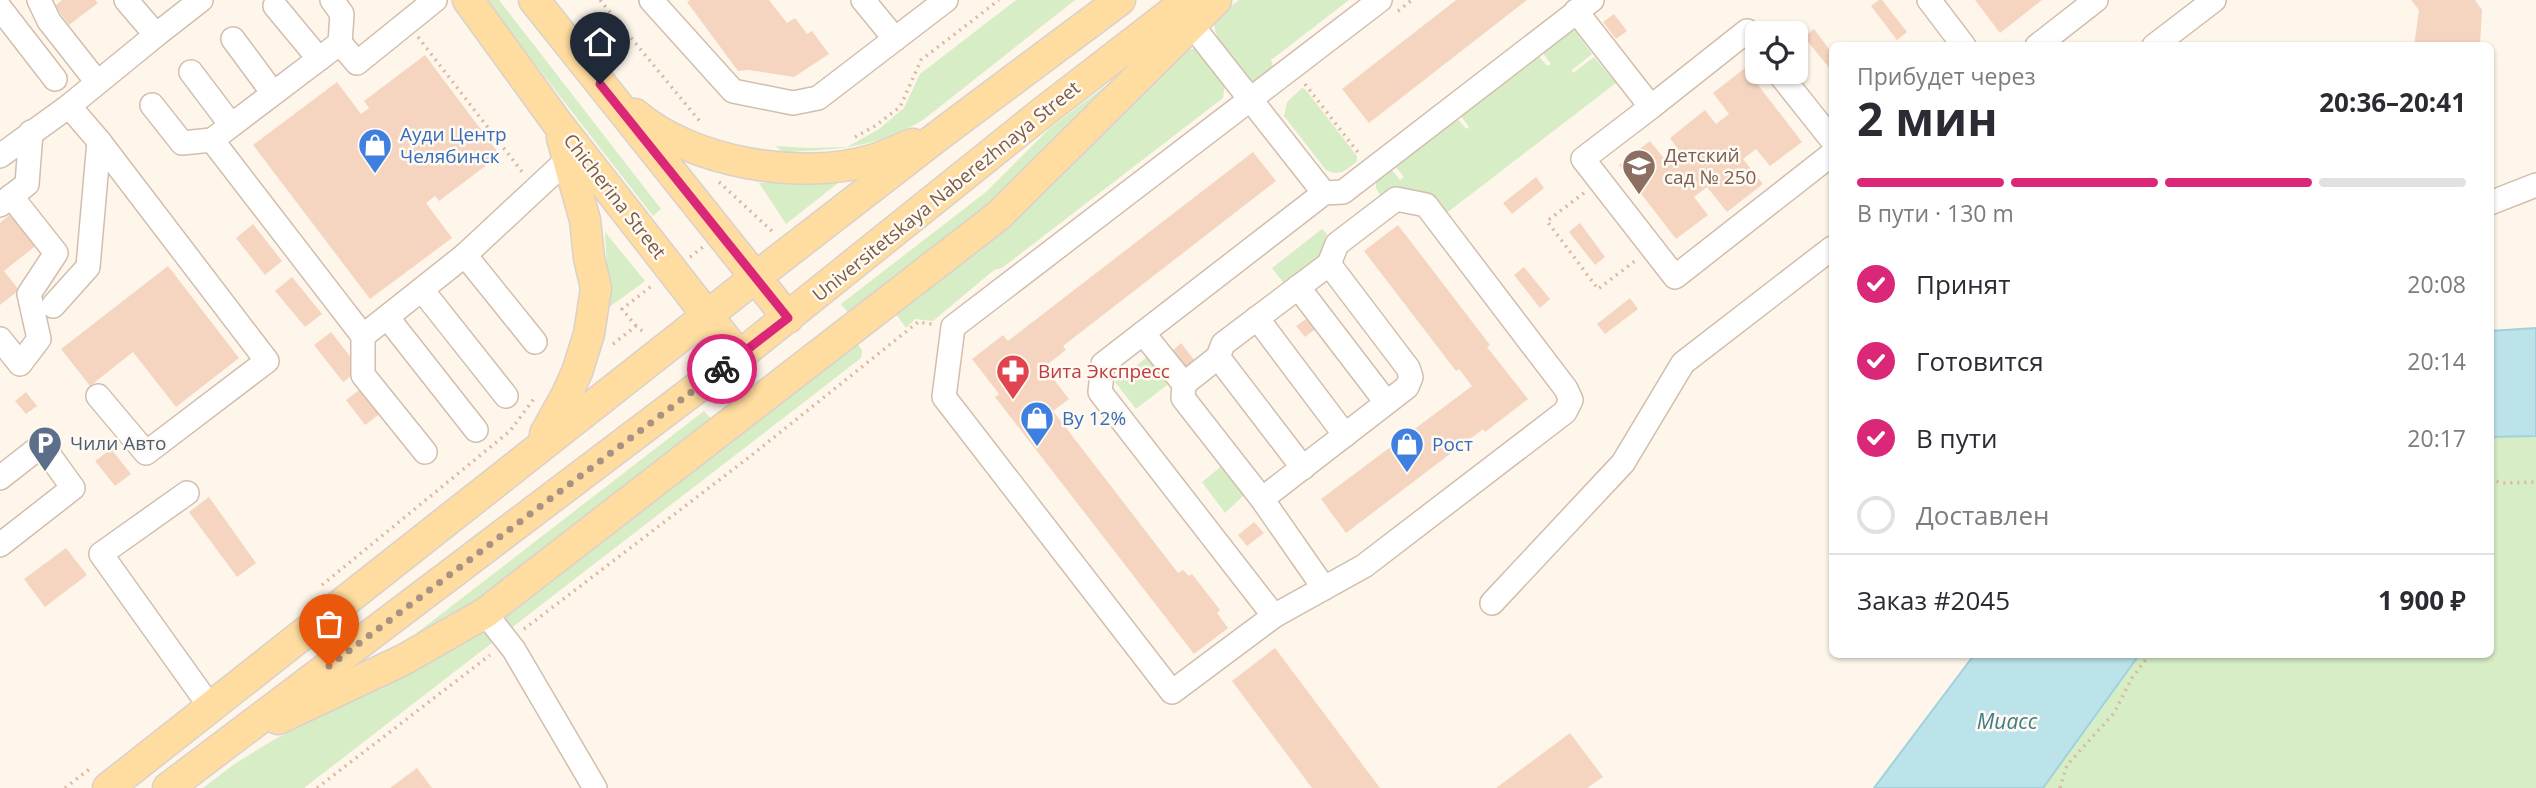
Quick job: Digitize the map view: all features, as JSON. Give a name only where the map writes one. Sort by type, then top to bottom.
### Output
[{"type":"main road","name":"Chicherina Street","points":[[468,0],[558,124],[739,356]]},
{"type":"main road","points":[[534,0],[788,318]]},
{"type":"main road","points":[[108,788],[756,277],[1120,0]]},
{"type":"main road","points":[[221,747],[403,660],[485,613],[998,216],[1190,12],[1216,0]]},
{"type":"main road","name":"Universitetskaya Naberezhnaya Street","points":[[168,788],[739,356],[1043,113],[1190,12]]},
{"type":"main road","points":[[600,84],[654,130],[716,157],[747,164],[790,167],[847,164],[871,160],[942,133]]},
{"type":"main road","points":[[536,449],[577,372],[589,334],[596,288],[589,258],[585,220],[558,124]]},
{"type":"lane","points":[[25,0],[2,13],[55,79]]},
{"type":"lane","points":[[39,0],[49,22],[97,82]]},
{"type":"lane","points":[[126,0],[156,35]]},
{"type":"lane","points":[[0,156],[69,106],[201,0]]},
{"type":"lane","points":[[332,0],[342,14],[340,43],[357,62],[435,0]]},
{"type":"lane","points":[[651,0],[733,91],[793,103],[818,98],[946,0]]},
{"type":"lane","points":[[863,0],[895,39]]},
{"type":"lane","points":[[1184,384],[1218,357],[1223,344],[1329,264],[1337,244],[1396,199],[1426,205],[1566,389],[1571,400],[1565,412],[1364,566],[1274,616],[1172,692],[944,397],[953,327],[1380,0]]},
{"type":"lane","points":[[1928,0],[1961,42]]},
{"type":"lane","points":[[2042,42],[2096,0]]},
{"type":"lane","points":[[2159,42],[2214,0]]},
{"type":"lane","points":[[1274,616],[1100,393],[1103,364],[1324,192],[1343,192],[1584,5],[1651,107]]},
{"type":"lane","points":[[275,6],[319,59]]},
{"type":"lane","points":[[1190,12],[1251,99],[1324,192]]},
{"type":"lane","points":[[1745,33],[1583,159],[1675,277],[1829,156]]},
{"type":"lane","points":[[233,39],[273,93]]},
{"type":"lane","points":[[152,105],[182,143],[212,140],[340,43]]},
{"type":"lane","points":[[191,72],[231,125]]},
{"type":"lane","points":[[1788,84],[1829,136]]},
{"type":"lane","points":[[69,106],[99,141],[267,361],[146,453],[98,396]]},
{"type":"lane","points":[[0,339],[20,364],[39,338],[29,294],[56,253],[6,200],[27,184],[31,132]]},
{"type":"lane","points":[[212,140],[363,336],[363,375],[425,452]]},
{"type":"lane","points":[[53,306],[88,267],[99,141]]},
{"type":"lane","points":[[363,336],[465,255],[568,159]]},
{"type":"lane","points":[[2494,201],[2536,185]]},
{"type":"lane","points":[[1492,603],[1623,463],[1683,363],[1829,250]]},
{"type":"lane","points":[[465,255],[535,342]]},
{"type":"lane","points":[[1262,499],[1407,387],[1410,377],[1408,368],[1329,264]]},
{"type":"lane","points":[[1298,287],[1387,402]]},
{"type":"lane","points":[[422,290],[506,396]]},
{"type":"lane","points":[[387,317],[476,430]]},
{"type":"lane","points":[[1257,318],[1345,435]]},
{"type":"lane","points":[[1143,333],[1184,384],[1183,398],[1262,499],[1324,588]]},
{"type":"lane","points":[[1218,357],[1303,468]]},
{"type":"lane","points":[[0,478],[42,445],[73,488],[0,545]]},
{"type":"lane","points":[[187,493],[101,554],[211,708]]},
{"type":"lane","points":[[485,613],[507,642],[595,788]]},
{"type":"path","points":[[846,142],[875,126],[900,107],[921,60],[999,0]]},
{"type":"path","points":[[1293,68],[1371,171]]},
{"type":"path","points":[[1599,181],[1546,221],[1598,289],[1652,248]]},
{"type":"path","points":[[317,788],[876,357]]},
{"type":"path","points":[[2494,480],[2502,483],[2536,482]]},
{"type":"path","points":[[2060,788],[2067,765],[2115,713],[2132,678],[2147,658]]},
{"type":"green space","points":[[485,0],[499,0],[661,209],[653,216]]},
{"type":"green space","points":[[1016,0],[1075,0],[923,120],[889,137],[847,147],[879,129],[904,108],[920,74]]},
{"type":"green space","points":[[1239,0],[1349,0],[1271,60],[1274,70],[1256,82],[1250,80],[1226,52],[1215,28],[1214,19]]},
{"type":"green space","points":[[1574,30],[1592,54],[1572,70],[1573,73],[1594,57],[1616,83],[1444,215],[1430,197],[1398,187],[1382,199],[1376,188],[1376,180],[1391,169],[1400,180],[1404,177],[1395,166],[1457,118],[1466,129],[1469,127],[1460,115],[1538,55],[1547,66],[1551,64],[1542,52],[1567,32]]},
{"type":"green space","points":[[1185,49],[1200,52],[1225,84],[1223,98],[1002,268],[994,270],[933,321],[915,319],[906,328],[893,310]]},
{"type":"green space","points":[[1142,58],[994,205],[851,316],[841,304],[986,192],[1050,128]]},
{"type":"green space","points":[[1302,88],[1357,156],[1357,161],[1343,172],[1326,170],[1284,116],[1287,102]]},
{"type":"green space","points":[[776,146],[809,148],[847,147],[782,152]]},
{"type":"green space","points":[[759,183],[838,183],[786,224]]},
{"type":"green space","points":[[1322,229],[1327,234],[1320,258],[1285,285],[1272,268]]},
{"type":"green space","points":[[605,232],[645,281],[604,311],[607,269]]},
{"type":"green space","points":[[855,341],[862,350],[861,358],[304,788],[203,788],[233,765],[275,739],[370,691]]},
{"type":"green space","points":[[1146,358],[1153,359],[1171,382],[1136,409],[1115,382]]},
{"type":"green space","points":[[704,411],[714,422],[476,606],[396,649]]},
{"type":"green space","points":[[2536,436],[2536,788],[2043,788],[2137,658],[2494,658],[2494,437]]},
{"type":"green space","points":[[1223,465],[1245,494],[1225,513],[1202,482]]},
{"type":"water","points":[[2536,328],[2536,436],[2494,437],[2494,331]]},
{"type":"water","name":"Миасс","points":[[1972,658],[2137,658],[2043,788],[1874,788]]},
{"type":"building","points":[[62,0],[95,0],[98,3],[69,25],[55,6]]},
{"type":"building","points":[[769,0],[787,23],[795,18],[807,34],[812,31],[829,54],[794,77],[749,70],[738,71],[687,2]]},
{"type":"building","points":[[1456,0],[1527,0],[1369,123],[1342,89]]},
{"type":"building","points":[[1882,0],[1907,32],[1897,40],[1871,6]]},
{"type":"building","points":[[1975,0],[2042,0],[2000,33]]},
{"type":"building","points":[[2411,0],[2475,0],[2482,10],[2480,42],[2415,42],[2419,10]]},
{"type":"building","points":[[1614,14],[1627,31],[1616,39],[1603,22]]},
{"type":"building","points":[[1814,29],[1829,49],[1829,68],[1808,42],[1808,34]]},
{"type":"building","name":"Ауди Центр Челябинск","points":[[425,55],[500,155],[439,201],[435,196],[426,203],[452,238],[370,299],[253,145],[337,82],[361,114],[369,108],[364,101]]},
{"type":"building","points":[[1745,68],[1745,84],[1757,84],[1802,142],[1770,166],[1756,149],[1743,159],[1763,184],[1727,212],[1707,187],[1694,197],[1708,215],[1676,239],[1619,165],[1650,141],[1667,162],[1680,152],[1670,138],[1705,110],[1716,124],[1729,114],[1713,93]]},
{"type":"building","points":[[1253,152],[1276,181],[1063,346],[1066,350],[1044,367],[1069,399],[1053,411],[1178,573],[1183,570],[1189,576],[1192,574],[1220,610],[1217,613],[1228,628],[1194,654],[995,397],[999,394],[972,359],[1003,335],[1008,341]]},
{"type":"building","points":[[1536,177],[1544,188],[1512,214],[1503,203]]},
{"type":"building","points":[[14,211],[39,243],[4,271],[19,290],[0,305],[0,223]]},
{"type":"building","points":[[1580,223],[1605,257],[1595,265],[1569,232]]},
{"type":"building","points":[[253,224],[282,261],[265,275],[236,238]]},
{"type":"building","points":[[1398,225],[1528,399],[1485,432],[1483,429],[1346,533],[1321,499],[1472,386],[1459,369],[1456,371],[1364,251]]},
{"type":"building","points":[[168,266],[239,358],[176,407],[133,352],[90,386],[61,349]]},
{"type":"building","points":[[1524,267],[1550,299],[1540,308],[1514,275]]},
{"type":"building","points":[[292,277],[322,314],[305,327],[275,291]]},
{"type":"building","points":[[1630,298],[1638,309],[1605,334],[1597,324]]},
{"type":"building","points":[[1309,317],[1317,328],[1305,337],[1296,326]]},
{"type":"building","points":[[331,332],[360,369],[343,382],[314,345]]},
{"type":"building","points":[[1181,343],[1195,361],[1184,369],[1171,352]]},
{"type":"building","points":[[362,388],[381,413],[365,425],[346,400]]},
{"type":"building","points":[[26,392],[37,406],[26,414],[15,401]]},
{"type":"building","points":[[111,449],[131,474],[115,486],[95,461]]},
{"type":"building","points":[[209,497],[256,563],[237,577],[189,512]]},
{"type":"building","points":[[1254,522],[1264,533],[1247,546],[1238,535]]},
{"type":"building","points":[[66,548],[87,575],[45,607],[24,579]]},
{"type":"building","points":[[1275,648],[1380,788],[1312,788],[1232,681]]},
{"type":"building","points":[[1570,733],[1603,777],[1587,788],[1496,788]]},
{"type":"building","points":[[417,768],[432,788],[390,788]]},
{"type":"way so far","points":[[329,666],[722,369]]},
{"type":"place","name":"Ауди Центр Челябинск","points":[[375,175]]},
{"type":"place","name":"Детский сад № 250","points":[[1639,196]]},
{"type":"place","name":"Вита Экспресс","points":[[1013,401]]},
{"type":"place","name":"Ву 12%","points":[[1037,448]]},
{"type":"place","name":"Чили Авто","points":[[45,473]]},
{"type":"place","name":"Рост","points":[[1407,474]]},
{"type":"route","points":[[600,84],[788,318],[722,369]]}]
